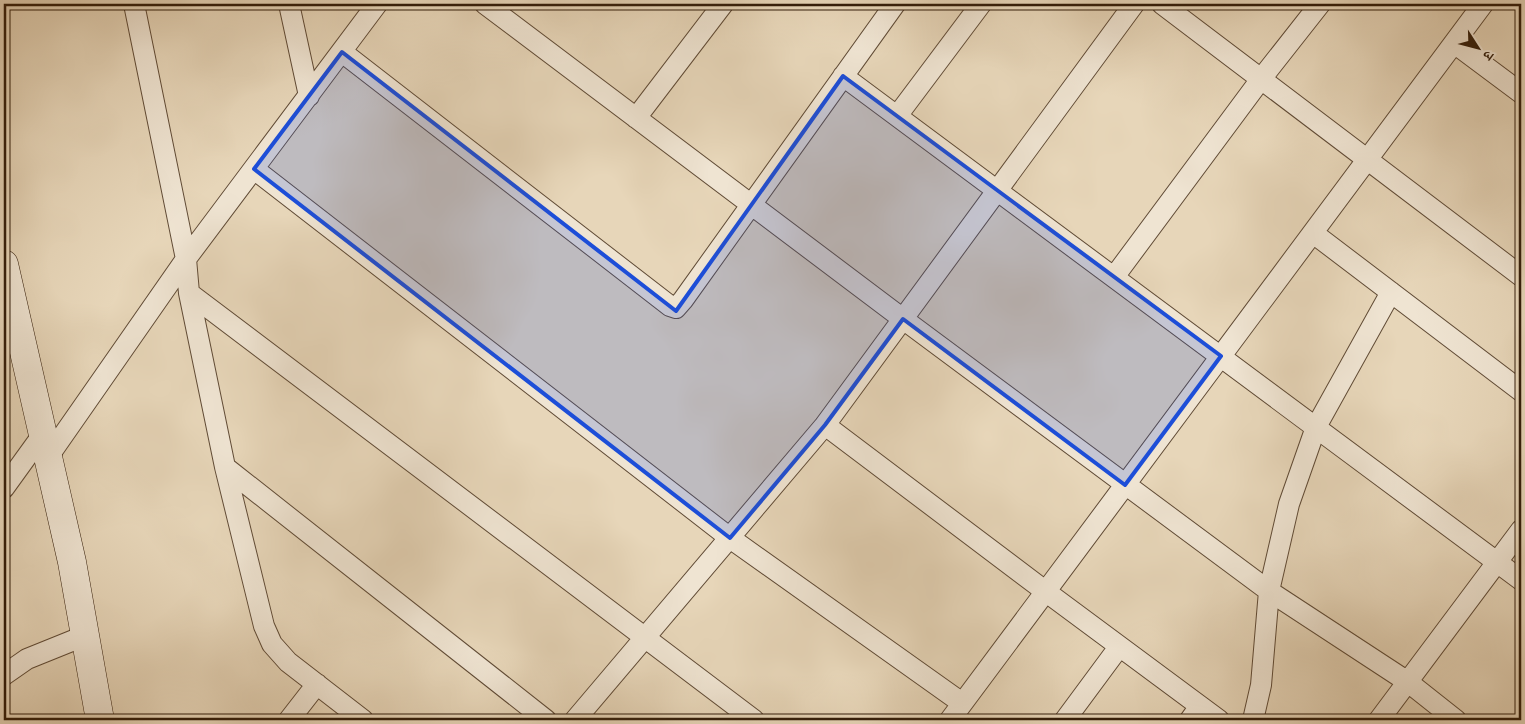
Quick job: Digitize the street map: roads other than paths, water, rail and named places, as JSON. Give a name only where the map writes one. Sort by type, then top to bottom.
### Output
[{"type":"street","points":[[134,4],[186,259],[189,293],[225,467],[264,626],[272,644],[288,662],[363,720]]},
{"type":"street","points":[[289,4],[309,96]]},
{"type":"street","points":[[4,488],[46,445],[377,4]]},
{"type":"street","points":[[485,4],[1125,485],[1269,590],[1408,682],[1456,720]]},
{"type":"street","points":[[636,118],[723,4]]},
{"type":"street","points":[[342,52],[670,306],[676,308],[895,4]]},
{"type":"street","points":[[897,116],[981,4]]},
{"type":"street","points":[[575,720],[825,425],[1134,4]]},
{"type":"street","points":[[1162,4],[1521,276]]},
{"type":"street","points":[[1114,276],[1261,79],[1320,4]]},
{"type":"street","points":[[950,720],[1483,4]]},
{"type":"street","points":[[1454,43],[1521,93]]},
{"type":"street","points":[[843,76],[1521,580]]},
{"type":"street","points":[[254,170],[730,538],[962,703]]},
{"type":"street","points":[[1313,233],[1521,391]]},
{"type":"street","points":[[4,264],[9,323],[46,445],[72,562],[100,720]]},
{"type":"street","points":[[1253,720],[1261,685],[1269,590],[1289,504],[1316,427],[1391,292]]},
{"type":"street","points":[[189,293],[754,720]]},
{"type":"street","points":[[825,425],[1120,647],[1195,713],[1219,720]]},
{"type":"street","points":[[225,467],[546,720]]},
{"type":"street","points":[[1379,720],[1521,530]]},
{"type":"street","points":[[4,675],[27,659],[84,636]]},
{"type":"street","points":[[1065,720],[1120,647]]},
{"type":"street","points":[[289,720],[317,684]]}]
